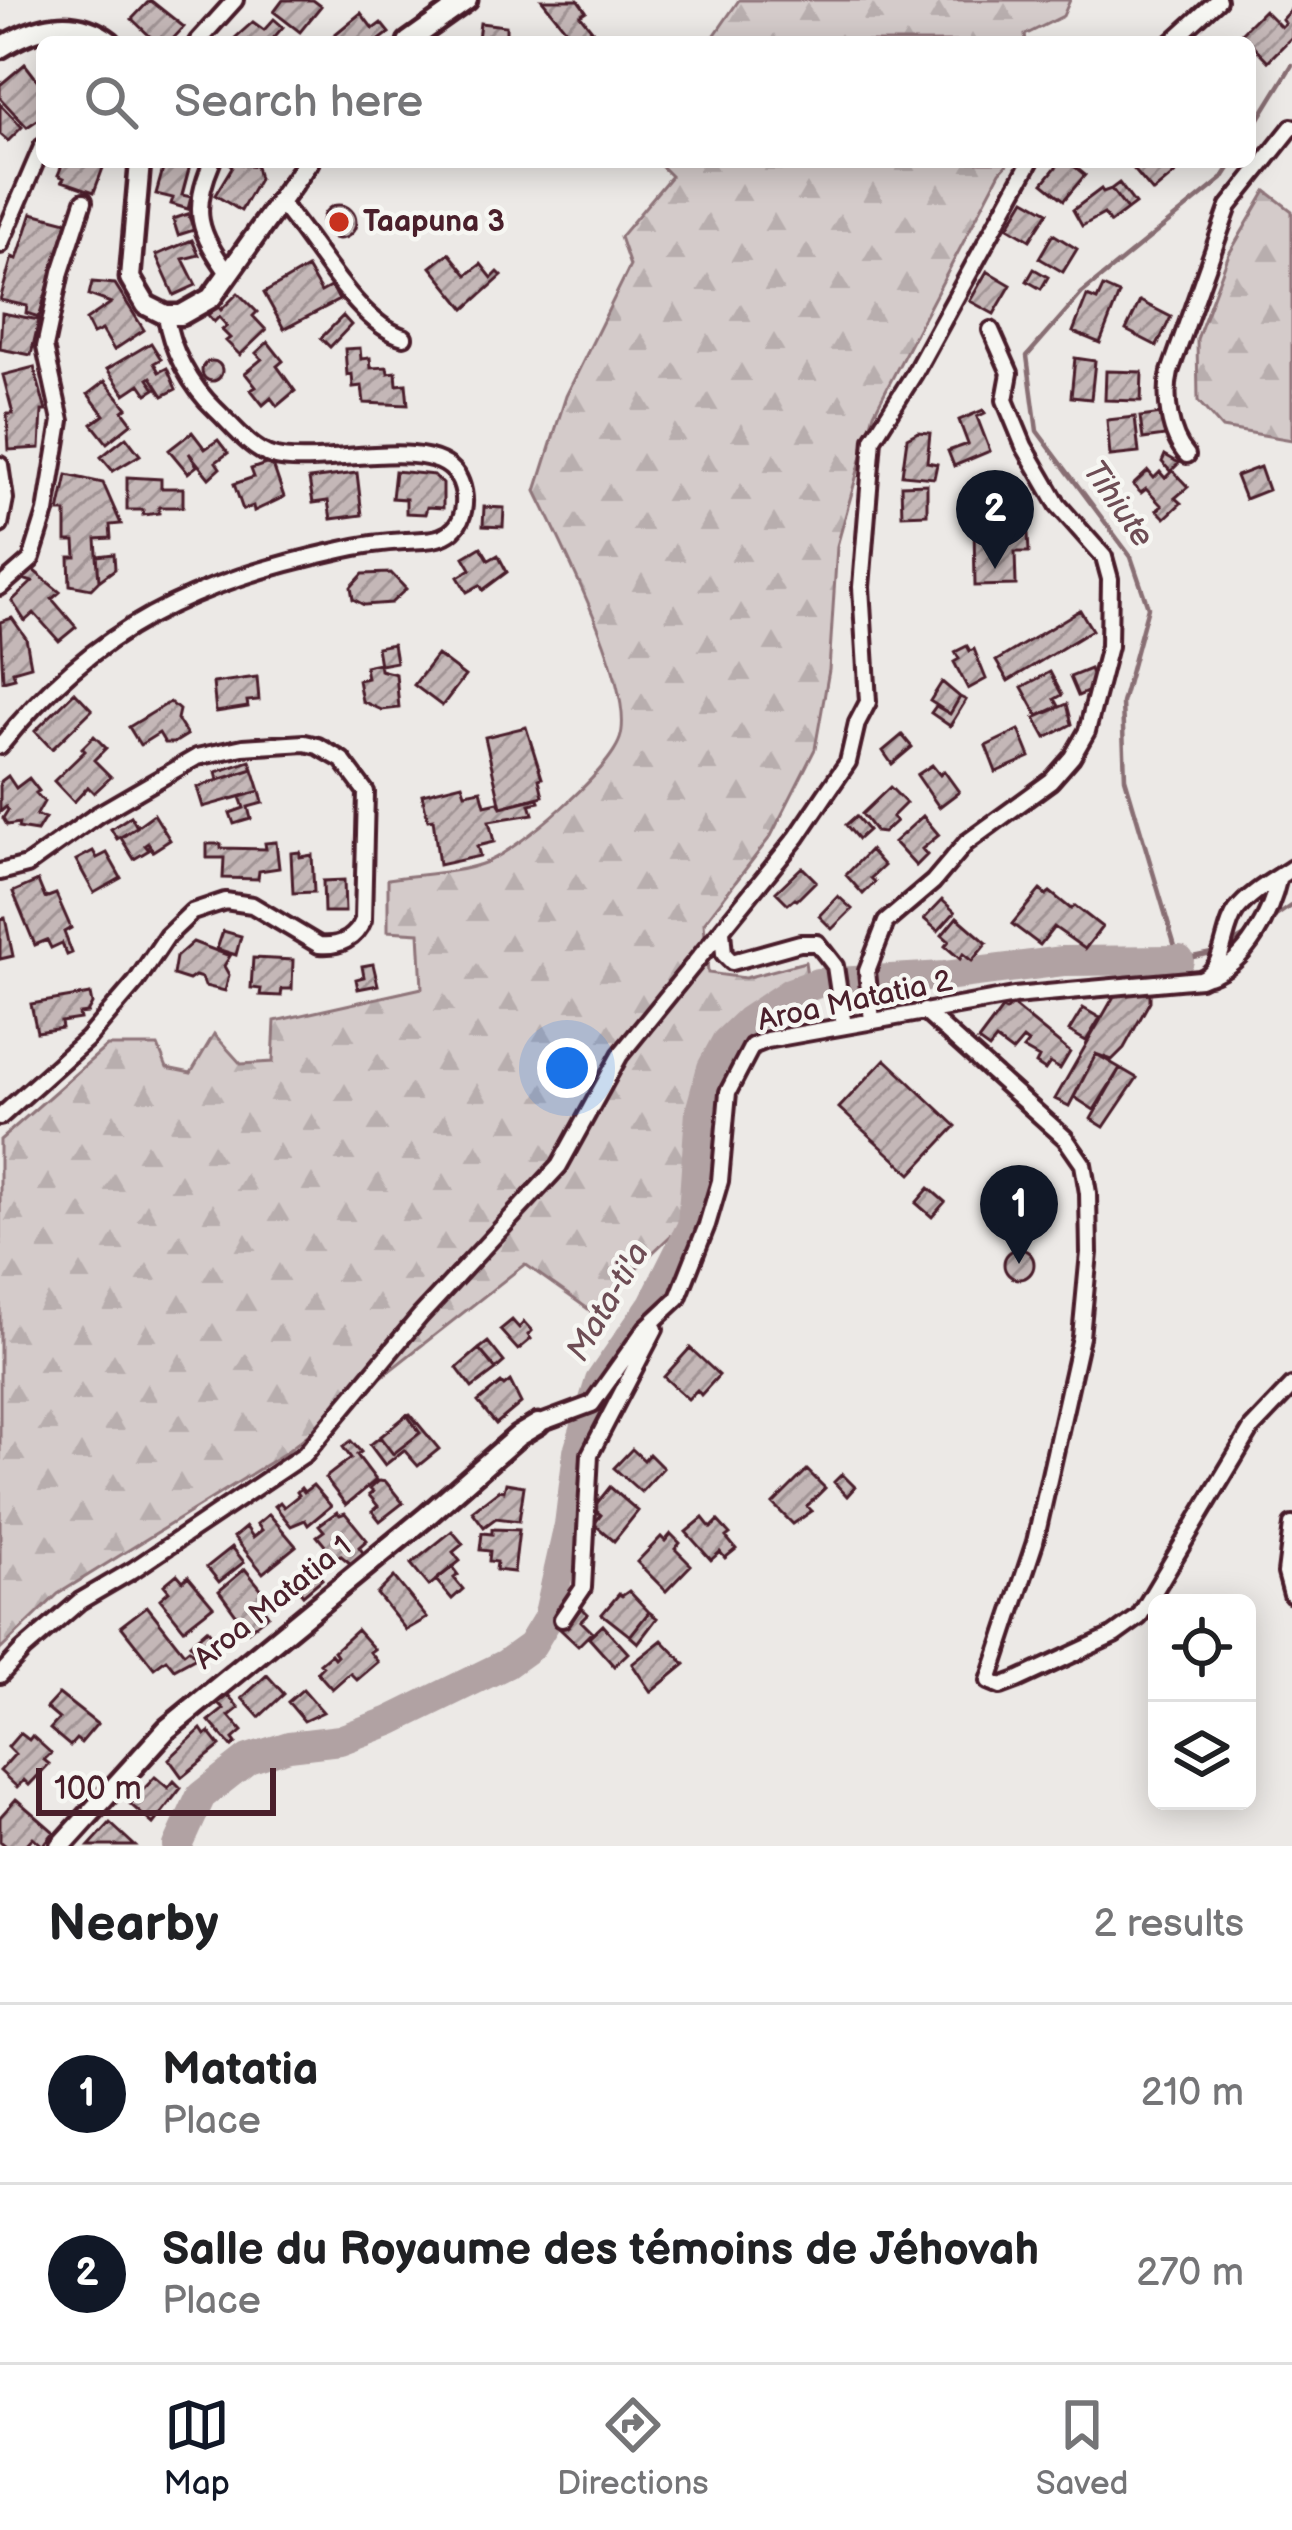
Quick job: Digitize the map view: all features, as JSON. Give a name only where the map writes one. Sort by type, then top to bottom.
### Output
[{"type":"main road","points":[[416,36],[467,0]]},
{"type":"main road","points":[[0,48],[30,31],[63,26],[82,27],[99,36]]},
{"type":"main road","points":[[139,168],[130,278],[146,305],[166,315],[181,315],[202,306],[304,168]]},
{"type":"main road","name":"Aroa Matatia 1","points":[[62,1846],[167,1729],[538,1424]]},
{"type":"street","points":[[202,36],[235,0]]},
{"type":"street","points":[[1179,36],[1218,0]]},
{"type":"street","points":[[1187,455],[1178,443],[1169,411],[1170,372],[1229,206],[1292,128]]},
{"type":"street","points":[[0,245],[36,161]]},
{"type":"street","points":[[210,168],[198,212],[206,239],[229,274]]},
{"type":"street","points":[[0,1676],[80,1601],[305,1454],[419,1316],[559,1166],[620,1055],[797,837],[848,762],[869,688],[860,587],[873,439],[1027,168]]},
{"type":"street","points":[[0,586],[32,560],[46,512],[61,421],[45,347],[61,272],[84,201]]},
{"type":"street","points":[[280,203],[362,309],[389,333],[404,338]]},
{"type":"street","points":[[0,746],[94,652],[174,602],[262,567],[358,546],[442,537],[464,511],[465,490],[442,460],[401,453],[292,458],[271,456],[255,446],[205,400],[169,338],[166,315]]},
{"type":"street","points":[[872,1021],[867,971],[886,922],[933,882],[966,843],[1051,781],[1087,731],[1103,681],[1111,608],[1104,557],[1058,506],[1024,446],[1005,400],[1010,374],[991,330]]},
{"type":"street","points":[[0,466],[5,499],[0,525]]},
{"type":"street","points":[[0,872],[27,865],[97,815],[203,754],[262,746],[318,746],[351,769],[366,792],[363,920],[354,936],[332,946],[319,945],[252,905],[224,901],[198,908],[167,936],[88,1039],[0,1117]]},
{"type":"street","points":[[1209,976],[1236,911],[1286,872]]},
{"type":"street","points":[[1209,976],[1237,961],[1286,872]]},
{"type":"street","points":[[722,931],[724,954],[732,962],[818,943],[836,966],[844,1026]]},
{"type":"street","name":"Aroa Matatia 2","points":[[538,1424],[582,1410],[600,1394],[646,1328],[678,1298],[720,1181],[728,1092],[752,1046],[924,1011],[1079,988],[1180,983],[1209,976]]},
{"type":"street","points":[[924,1011],[1065,1138],[1083,1163],[1088,1193],[1082,1337],[1039,1528],[989,1681],[1001,1686],[1029,1675],[1114,1635],[1139,1617],[1252,1428],[1292,1386]]},
{"type":"street","points":[[562,1619],[584,1588],[590,1454],[662,1316]]},
{"type":"street","points":[[1292,1525],[1286,1573],[1292,1595]]},
{"type":"green space","points":[[739,0],[1070,0],[1063,16],[1025,36],[714,36]]},
{"type":"green space","points":[[663,168],[1004,168],[874,413],[837,546],[829,670],[815,749],[771,836],[704,923],[708,973],[745,978],[805,962],[811,1001],[743,1037],[713,1100],[701,1207],[591,1311],[525,1264],[285,1453],[58,1594],[0,1650],[0,1140],[107,1046],[158,1046],[167,1068],[191,1073],[214,1034],[241,1064],[273,1062],[275,1021],[422,988],[419,933],[388,931],[388,879],[464,869],[502,854],[561,808],[612,753],[620,739],[622,716],[617,686],[593,615],[536,491],[566,396],[630,266],[620,237],[671,176]]},
{"type":"green space","points":[[1266,191],[1292,211],[1292,440],[1222,428],[1198,401],[1197,339],[1229,254]]},
{"type":"building","points":[[150,0],[184,27],[176,36],[150,36],[132,19]]},
{"type":"building","points":[[283,0],[313,0],[321,6],[300,32],[274,12]]},
{"type":"building","points":[[542,0],[578,0],[586,11],[580,15],[592,30],[571,36]]},
{"type":"building","points":[[1292,8],[1292,37],[1268,61],[1256,49],[1256,36],[1241,33],[1264,10],[1281,27]]},
{"type":"building","points":[[361,13],[373,29],[381,23],[389,33],[385,36],[334,35]]},
{"type":"building","points":[[274,19],[283,27],[275,36],[237,36],[253,22],[264,30]]},
{"type":"building","points":[[480,23],[506,26],[506,36],[478,36]]},
{"type":"building","points":[[25,64],[36,78],[36,121],[27,127],[0,98],[0,85]]},
{"type":"building","points":[[0,104],[22,127],[8,141],[0,134]]},
{"type":"building","points":[[61,168],[103,168],[94,192],[62,181]]},
{"type":"building","points":[[163,168],[189,168],[182,195],[191,197],[188,209],[156,194]]},
{"type":"building","points":[[231,168],[256,168],[259,179],[241,211],[215,195]]},
{"type":"building","points":[[1055,168],[1076,168],[1085,175],[1064,200],[1043,183]]},
{"type":"building","points":[[1133,168],[1175,168],[1178,171],[1153,192]]},
{"type":"building","points":[[1119,183],[1135,204],[1127,210],[1111,189]]},
{"type":"building","points":[[1101,189],[1111,189],[1127,210],[1110,223],[1104,214],[1082,226],[1073,210]]},
{"type":"building","points":[[1025,199],[1048,212],[1030,240],[1008,227]]},
{"type":"building","name":"Taapuna 3","points":[[339,205],[351,210],[356,222],[351,234],[339,239],[327,234],[322,222],[327,210]]},
{"type":"building","points":[[32,213],[67,222],[39,317],[26,313],[27,306],[0,300]]},
{"type":"building","points":[[188,214],[194,230],[178,235],[173,219]]},
{"type":"building","points":[[1053,234],[1077,249],[1063,272],[1039,258]]},
{"type":"building","points":[[192,240],[199,255],[183,259],[196,285],[174,295],[156,255]]},
{"type":"building","points":[[449,253],[467,275],[481,264],[492,278],[498,272],[502,276],[465,309],[431,267]]},
{"type":"building","points":[[307,268],[321,292],[332,286],[339,300],[284,329],[264,293]]},
{"type":"building","points":[[1034,269],[1048,277],[1041,289],[1027,281]]},
{"type":"building","points":[[987,271],[1011,285],[994,314],[970,301]]},
{"type":"building","points":[[92,282],[115,284],[144,330],[114,350],[102,330],[93,334],[86,320],[111,303],[89,295]]},
{"type":"building","points":[[1103,287],[1119,294],[1100,343],[1073,332],[1087,296],[1097,300]]},
{"type":"building","points":[[238,293],[257,312],[253,316],[266,330],[240,355],[226,341],[230,338],[222,330],[227,326],[219,317],[214,322],[208,315],[218,306],[221,310]]},
{"type":"building","points":[[1140,301],[1171,317],[1157,346],[1126,330]]},
{"type":"building","points":[[2,313],[39,320],[31,355],[0,349]]},
{"type":"building","points":[[343,316],[351,325],[330,347],[321,338]]},
{"type":"building","points":[[268,342],[283,361],[277,366],[295,391],[277,406],[271,398],[263,405],[245,373],[262,359],[256,353]]},
{"type":"building","points":[[151,343],[161,359],[154,363],[159,372],[167,368],[176,389],[163,396],[151,377],[155,389],[147,394],[140,384],[125,394],[107,369]]},
{"type":"building","points":[[360,348],[361,359],[370,358],[371,368],[396,372],[397,385],[406,384],[408,405],[364,403],[362,386],[353,387],[352,374],[347,375],[345,349]]},
{"type":"building","points":[[1075,358],[1095,361],[1091,399],[1071,397]]},
{"type":"building","points":[[212,361],[222,371],[212,381],[202,371]]},
{"type":"building","points":[[34,367],[46,411],[42,411],[40,448],[9,450],[7,414],[13,414],[3,375]]},
{"type":"building","points":[[1106,371],[1142,372],[1141,401],[1105,400]]},
{"type":"building","points":[[105,381],[127,408],[123,411],[132,423],[107,443],[92,424],[104,415],[88,394]]},
{"type":"building","points":[[983,410],[977,417],[990,451],[954,466],[948,451],[968,444],[959,420]]},
{"type":"building","points":[[1162,414],[1165,436],[1143,439],[1140,417]]},
{"type":"building","points":[[1135,417],[1139,453],[1110,456],[1107,420]]},
{"type":"building","points":[[192,432],[205,449],[218,440],[228,453],[216,462],[220,468],[209,478],[189,453],[197,466],[188,473],[169,450]]},
{"type":"building","points":[[930,433],[927,462],[937,464],[934,478],[902,475],[907,438]]},
{"type":"building","points":[[126,437],[140,455],[113,471],[101,457]]},
{"type":"building","points":[[1165,455],[1179,463],[1172,470],[1188,487],[1175,498],[1181,503],[1165,518],[1157,510],[1162,506],[1146,489],[1141,493],[1133,485],[1148,471],[1154,478],[1160,472],[1165,478],[1171,472],[1162,462]]},
{"type":"building","points":[[272,462],[284,497],[254,511],[253,506],[243,510],[234,484],[254,477],[251,469]]},
{"type":"building","points":[[1260,467],[1268,490],[1245,499],[1236,476]]},
{"type":"building","points":[[395,471],[434,475],[443,484],[443,508],[406,513],[406,499],[392,498]]},
{"type":"building","points":[[357,473],[362,515],[331,519],[328,501],[313,503],[309,479]]},
{"type":"building","points":[[67,475],[103,483],[121,524],[110,525],[111,538],[96,539],[99,581],[91,589],[70,585],[69,557],[76,557],[75,541],[66,541],[66,512],[59,512]]},
{"type":"building","points":[[127,477],[161,479],[161,488],[183,488],[183,507],[159,507],[159,513],[143,515],[143,510],[127,510]]},
{"type":"building","points":[[927,484],[927,514],[902,515],[901,485]]},
{"type":"building","points":[[484,507],[504,508],[503,527],[483,526]]},
{"type":"building","points":[[1014,523],[1014,534],[1028,534],[1029,552],[1015,552],[1016,585],[975,586],[974,524]]},
{"type":"building","points":[[481,547],[489,560],[498,555],[507,572],[483,590],[480,585],[467,592],[458,577],[471,569],[464,557]]},
{"type":"building","points":[[114,554],[115,569],[99,581],[97,556]]},
{"type":"building","points":[[33,570],[60,592],[52,599],[76,627],[59,641],[34,613],[25,621],[12,601],[32,582],[23,579]]},
{"type":"building","points":[[391,573],[406,589],[391,603],[364,605],[353,599],[351,587],[363,574]]},
{"type":"building","points":[[1080,610],[1092,630],[1008,681],[996,661]]},
{"type":"building","points":[[12,618],[26,638],[31,666],[13,671],[15,678],[3,681],[0,622]]},
{"type":"building","points":[[393,644],[396,662],[380,665],[377,647]]},
{"type":"building","points":[[967,646],[974,649],[986,679],[968,689],[954,662],[959,659],[955,652]]},
{"type":"building","points":[[437,655],[465,676],[442,706],[414,685]]},
{"type":"building","points":[[379,663],[380,670],[396,674],[399,708],[382,710],[362,701],[358,680],[367,678],[365,666]]},
{"type":"building","points":[[1090,669],[1092,690],[1078,696],[1070,677]]},
{"type":"building","points":[[1050,672],[1062,695],[1055,699],[1059,706],[1038,716],[1022,687]]},
{"type":"building","points":[[257,677],[259,700],[247,701],[248,707],[216,712],[213,683]]},
{"type":"building","points":[[942,682],[960,697],[950,714],[930,701]]},
{"type":"building","points":[[75,692],[92,710],[52,749],[35,731]]},
{"type":"building","points":[[960,697],[966,700],[950,726],[931,713],[936,706],[950,714]]},
{"type":"building","points":[[170,702],[179,710],[177,719],[187,735],[165,743],[159,733],[140,745],[129,727]]},
{"type":"building","points":[[1067,704],[1072,724],[1046,738],[1035,718]]},
{"type":"building","points":[[526,727],[543,796],[501,807],[485,737]]},
{"type":"building","points":[[1019,730],[1030,757],[996,772],[986,746]]},
{"type":"building","points":[[902,735],[912,747],[892,764],[883,751]]},
{"type":"building","points":[[94,736],[106,748],[94,760],[111,777],[94,793],[88,787],[74,802],[54,781]]},
{"type":"building","points":[[250,761],[253,769],[218,780],[216,772]]},
{"type":"building","points":[[932,765],[940,775],[944,771],[959,792],[939,807],[917,775]]},
{"type":"building","points":[[253,769],[260,791],[203,807],[197,787]]},
{"type":"building","points":[[8,776],[16,788],[29,778],[39,791],[44,802],[36,816],[45,818],[37,831],[18,828],[19,823],[7,825],[3,818],[8,810],[0,812],[0,782]]},
{"type":"building","points":[[462,784],[465,793],[481,790],[485,805],[498,802],[501,807],[538,798],[539,802],[530,804],[533,814],[489,821],[494,842],[477,846],[480,856],[439,865],[433,819],[428,820],[422,794]]},
{"type":"building","points":[[890,787],[906,803],[892,817],[896,821],[883,833],[876,832],[862,814]]},
{"type":"building","points":[[260,791],[263,803],[248,807],[251,819],[234,824],[230,813],[244,808],[240,797]]},
{"type":"building","points":[[154,814],[170,840],[153,851],[148,843],[149,850],[134,859],[121,838]]},
{"type":"building","points":[[131,816],[137,827],[117,839],[111,829]]},
{"type":"building","points":[[856,816],[868,830],[858,839],[846,825]]},
{"type":"building","points":[[923,816],[939,835],[922,849],[927,855],[916,866],[894,842]]},
{"type":"building","points":[[276,842],[279,868],[259,871],[258,879],[223,878],[224,858],[207,858],[207,844],[266,849],[265,843]]},
{"type":"building","points":[[870,850],[884,866],[863,894],[846,875]]},
{"type":"building","points":[[93,851],[97,858],[107,853],[121,878],[94,893],[76,860]]},
{"type":"building","points":[[300,852],[300,857],[312,855],[314,892],[293,893],[291,853]]},
{"type":"building","points":[[802,867],[816,881],[788,904],[776,892]]},
{"type":"building","points":[[344,880],[345,912],[324,912],[323,881]]},
{"type":"building","points":[[38,881],[45,898],[56,894],[71,928],[64,932],[72,953],[67,955],[62,943],[51,948],[47,940],[35,945],[13,892]]},
{"type":"building","points":[[1040,890],[1071,909],[1075,906],[1102,927],[1085,949],[1054,927],[1040,945],[1012,924]]},
{"type":"building","points":[[838,896],[852,909],[832,929],[819,916]]},
{"type":"building","points":[[942,900],[955,912],[938,931],[924,919]]},
{"type":"building","points":[[957,917],[987,943],[972,961],[963,954],[960,959],[945,946],[949,941],[942,935]]},
{"type":"building","points":[[5,918],[13,956],[0,959],[0,919]]},
{"type":"building","points":[[223,931],[241,936],[236,955],[217,949]]},
{"type":"building","points":[[193,942],[230,956],[224,966],[229,975],[225,991],[205,986],[202,978],[173,975],[176,957]]},
{"type":"building","points":[[253,958],[293,960],[292,989],[282,989],[281,996],[260,995],[261,989],[251,988]]},
{"type":"building","points":[[373,964],[378,985],[358,989],[356,979],[364,977],[362,966]]},
{"type":"building","points":[[1117,991],[1150,992],[1150,1001],[1112,1060],[1096,1054],[1069,1106],[1055,1099]]},
{"type":"building","points":[[90,994],[92,1004],[87,1013],[79,1014],[80,1019],[37,1032],[31,1004]]},
{"type":"building","points":[[1012,1005],[1070,1052],[1060,1069],[1050,1063],[1045,1070],[1036,1064],[1039,1058],[1023,1049],[1028,1043],[1023,1039],[1012,1052],[996,1040],[989,1049],[978,1041],[1002,1009]]},
{"type":"building","points":[[1083,1008],[1100,1018],[1086,1041],[1069,1031]]},
{"type":"building","points":[[1096,1054],[1120,1068],[1094,1110],[1074,1097]]},
{"type":"building","points":[[885,1059],[956,1126],[911,1174],[839,1108]]},
{"type":"building","points":[[1120,1068],[1137,1078],[1104,1127],[1091,1119]]},
{"type":"building","points":[[929,1188],[945,1202],[932,1217],[916,1203]]},
{"type":"building","points":[[1019,1249],[1030,1253],[1034,1264],[1030,1275],[1019,1279],[1008,1275],[1004,1264],[1008,1253]]},
{"type":"building","points":[[512,1320],[519,1328],[524,1322],[532,1331],[531,1339],[518,1350],[500,1330]]},
{"type":"building","points":[[488,1342],[504,1362],[496,1369],[479,1349]]},
{"type":"building","points":[[690,1348],[719,1375],[701,1395],[697,1390],[688,1399],[664,1377]]},
{"type":"building","points":[[479,1349],[496,1370],[472,1388],[457,1368]]},
{"type":"building","points":[[510,1381],[521,1403],[496,1424],[478,1402]]},
{"type":"building","points":[[410,1414],[439,1449],[418,1466],[404,1450],[385,1465],[370,1445],[380,1437],[393,1454],[420,1433]]},
{"type":"building","points":[[407,1415],[420,1433],[393,1454],[380,1437]]},
{"type":"building","points":[[351,1441],[376,1480],[346,1505],[325,1478],[351,1458],[343,1447]]},
{"type":"building","points":[[632,1449],[644,1460],[649,1454],[663,1468],[641,1492],[614,1468]]},
{"type":"building","points":[[807,1470],[825,1488],[807,1506],[812,1511],[793,1524],[773,1504]]},
{"type":"building","points":[[842,1474],[855,1487],[847,1496],[834,1482]]},
{"type":"building","points":[[379,1481],[386,1482],[403,1503],[380,1521],[372,1511],[378,1506],[369,1495]]},
{"type":"building","points":[[506,1483],[524,1486],[519,1521],[496,1518],[484,1527],[472,1511],[504,1491]]},
{"type":"building","points":[[313,1485],[331,1506],[308,1525],[305,1520],[291,1526],[275,1506],[280,1502],[284,1507],[301,1488],[304,1492]]},
{"type":"building","points":[[610,1487],[638,1511],[614,1541],[594,1524],[601,1515],[593,1508]]},
{"type":"building","points":[[337,1512],[345,1513],[367,1540],[359,1547],[364,1554],[351,1564],[340,1555],[336,1559],[317,1536],[324,1531],[319,1525]]},
{"type":"building","points":[[269,1514],[296,1546],[263,1573],[234,1537],[246,1527],[253,1537],[262,1530],[257,1524]]},
{"type":"building","points":[[703,1518],[711,1528],[718,1521],[730,1534],[726,1537],[736,1549],[725,1558],[720,1552],[711,1560],[686,1532]]},
{"type":"building","points":[[492,1529],[519,1530],[514,1572],[496,1570],[497,1562],[489,1561],[490,1551],[480,1550],[482,1533],[492,1534]]},
{"type":"building","points":[[452,1531],[463,1544],[453,1552],[460,1561],[429,1586],[411,1564]]},
{"type":"building","points":[[671,1534],[680,1543],[675,1549],[691,1565],[666,1591],[637,1562],[661,1537],[665,1541]]},
{"type":"building","points":[[232,1547],[244,1562],[219,1582],[207,1567]]},
{"type":"building","points":[[310,1565],[322,1579],[303,1595],[291,1580]]},
{"type":"building","points":[[452,1567],[463,1589],[452,1599],[436,1580]]},
{"type":"building","points":[[245,1569],[272,1602],[264,1609],[268,1615],[248,1631],[219,1591]]},
{"type":"building","points":[[177,1574],[183,1581],[188,1576],[213,1606],[184,1629],[160,1599],[169,1591],[164,1585]]},
{"type":"building","points":[[394,1577],[427,1618],[406,1630],[377,1594]]},
{"type":"building","points":[[629,1591],[649,1612],[630,1636],[602,1614],[619,1594]]},
{"type":"building","points":[[147,1606],[184,1653],[189,1649],[196,1657],[174,1669],[166,1659],[154,1668],[121,1626]]},
{"type":"building","points":[[582,1608],[588,1614],[581,1621],[592,1632],[578,1646],[560,1629]]},
{"type":"building","points":[[649,1612],[657,1618],[638,1643],[630,1636]]},
{"type":"building","points":[[603,1625],[628,1653],[614,1666],[589,1638]]},
{"type":"building","points":[[207,1629],[219,1643],[202,1658],[190,1644]]},
{"type":"building","points":[[357,1630],[374,1649],[370,1652],[378,1662],[357,1680],[350,1673],[332,1689],[317,1672],[323,1666],[320,1663],[331,1654],[334,1658],[334,1651]]},
{"type":"building","points":[[662,1640],[685,1664],[651,1692],[632,1664]]},
{"type":"building","points":[[267,1675],[284,1694],[259,1717],[242,1698]]},
{"type":"building","points":[[303,1689],[323,1712],[304,1721],[288,1702]]},
{"type":"building","points":[[59,1694],[97,1724],[81,1743],[76,1739],[70,1746],[50,1729],[59,1719],[46,1708]]},
{"type":"building","points":[[228,1695],[239,1708],[229,1716],[242,1731],[232,1747],[209,1721],[224,1709],[218,1703]]},
{"type":"building","points":[[201,1729],[220,1746],[182,1777],[169,1759]]},
{"type":"building","points":[[20,1733],[29,1740],[32,1736],[51,1753],[44,1760],[49,1764],[29,1785],[24,1780],[17,1787],[0,1771],[15,1754],[8,1747]]},
{"type":"building","points":[[155,1777],[168,1788],[174,1781],[181,1788],[153,1824],[130,1804]]},
{"type":"building","points":[[16,1799],[54,1832],[43,1846],[33,1837],[25,1846],[6,1846],[0,1841],[0,1817]]},
{"type":"building","points":[[110,1823],[135,1846],[89,1846]]},
{"type":"waterway","name":"Tihiute","points":[[1256,123],[1292,65]]},
{"type":"waterway","name":"Tihiute","points":[[1216,952],[1179,960],[1125,778],[1122,703],[1148,607],[1131,557],[1037,431],[1027,356],[1082,293],[1222,179],[1229,168]]},
{"type":"waterway","points":[[1267,922],[1292,905]]},
{"type":"waterway","points":[[1226,947],[1252,932]]},
{"type":"waterway","name":"Mata-ti'a","points":[[178,1846],[201,1796],[248,1759],[289,1746],[340,1740],[390,1721],[506,1664],[531,1646],[548,1618],[569,1525],[578,1452],[600,1381],[653,1304],[692,1226],[700,1112],[712,1068],[726,1042],[748,1021],[790,993],[818,983],[945,976],[1063,961],[1179,960]]},
{"type":"place","name":"Taapuna 3","points":[[339,222]]},
{"type":"place","name":"Salle du Royaume des témoins de Jéhovah","points":[[995,569]]},
{"type":"place","name":"Matatia","points":[[1019,1264]]}]
